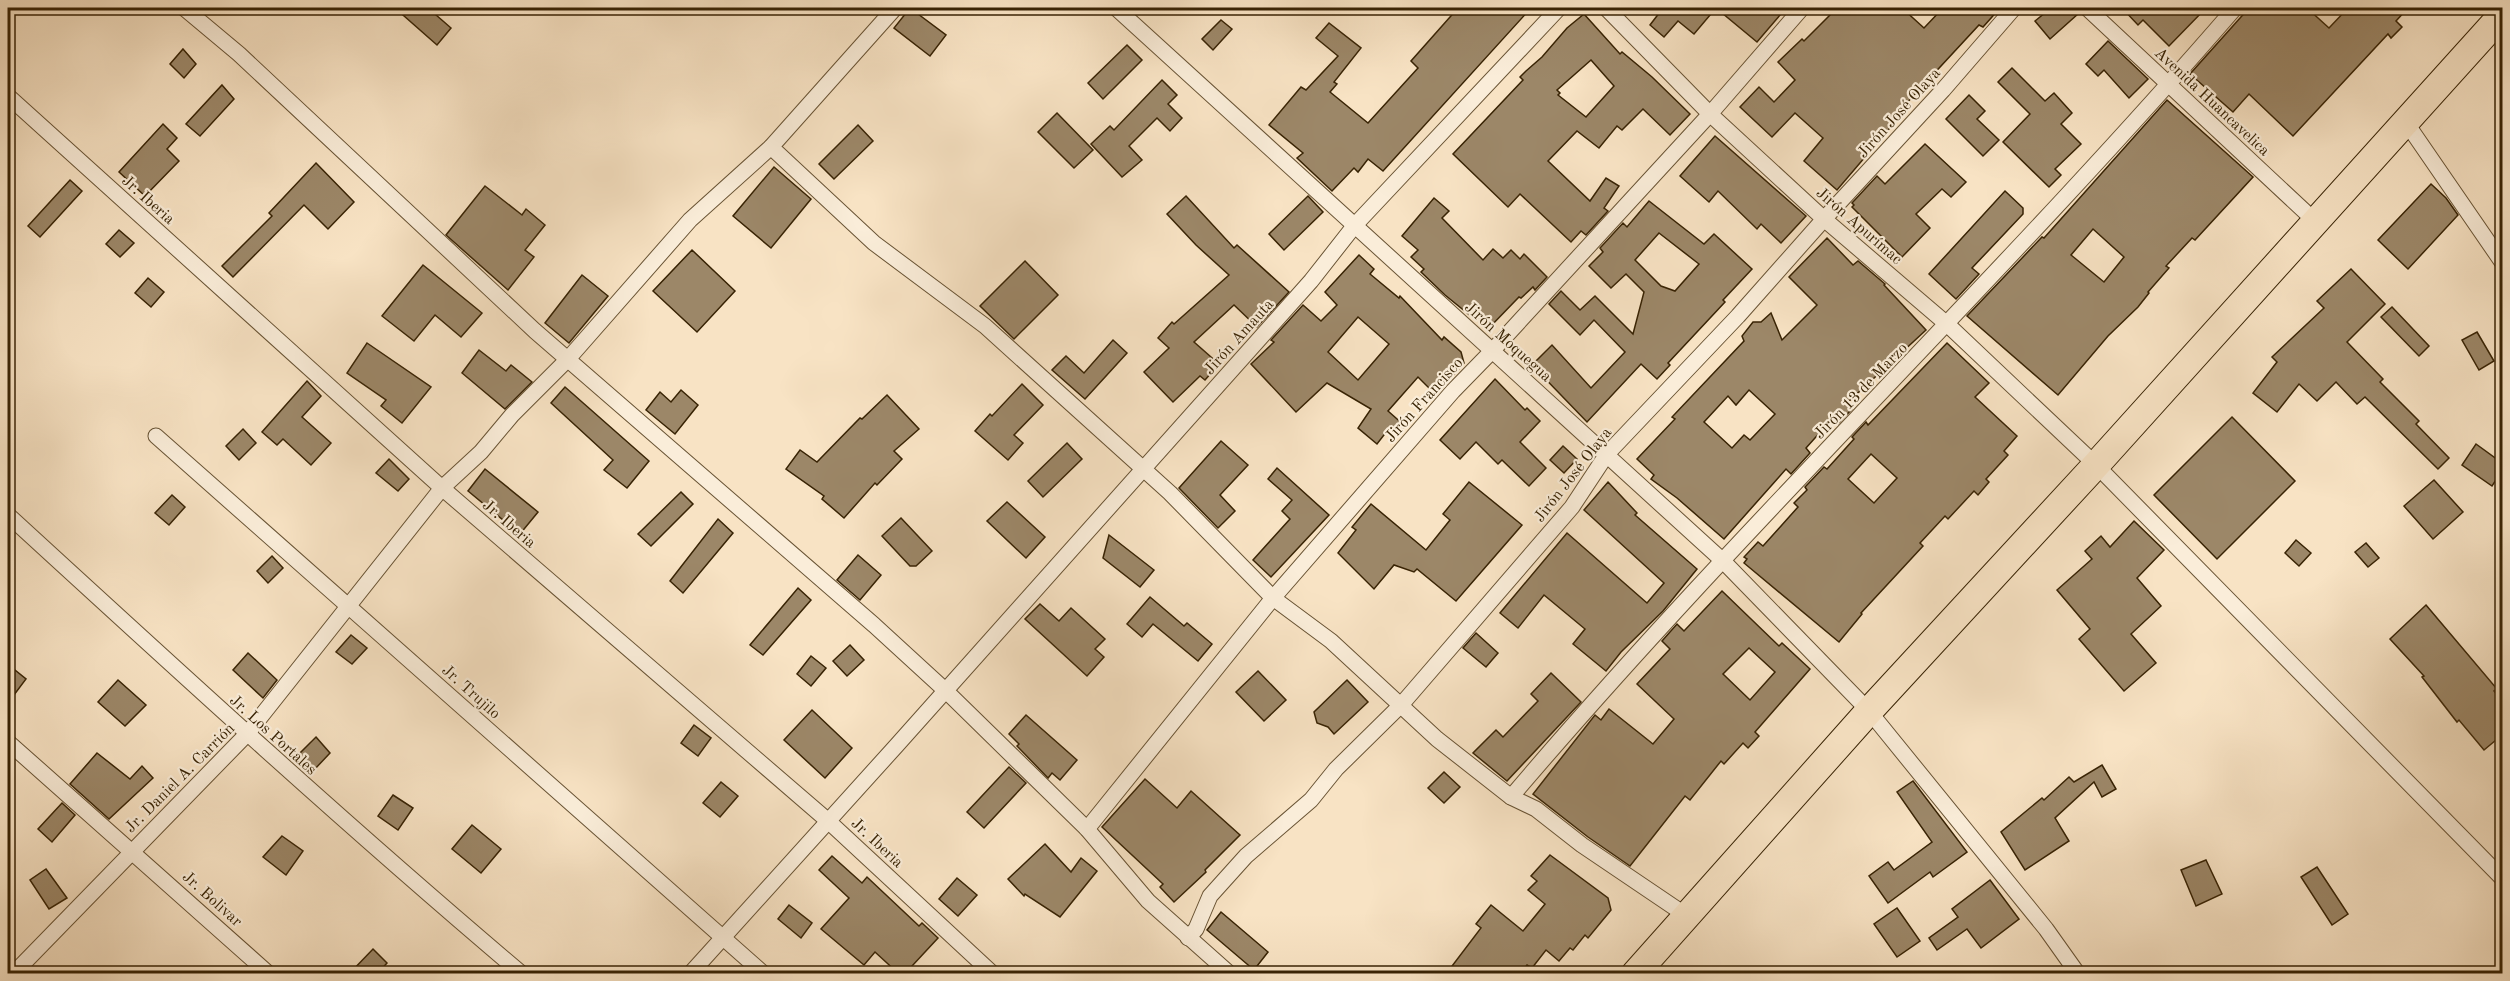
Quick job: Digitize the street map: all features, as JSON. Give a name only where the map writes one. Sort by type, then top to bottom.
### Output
[{"type":"highway","points":[[1635,974],[1869,711],[2096,465],[2502,15]]},
{"type":"street","points":[[184,8],[239,54],[568,359],[874,625],[946,691],[1087,829],[1148,901],[1230,974]]},
{"type":"street","name":"Jr. Daniel A. Carrión","points":[[17,966],[247,735],[442,488],[481,452],[512,415],[568,359],[690,220],[771,147],[895,8]]},
{"type":"street","name":"Jirón Moquegua","points":[[1116,8],[1723,561],[1869,711],[2046,928],[2078,974]]},
{"type":"street","name":"Jirón Amauta","points":[[690,974],[1311,281],[1355,225],[1559,8]]},
{"type":"street","name":"Jirón Apurímac","points":[[1606,8],[1710,114],[1824,219],[1948,325],[2096,465],[2502,878]]},
{"type":"street","name":"Jirón Francisco","points":[[1087,829],[1273,598],[1453,391],[1710,114],[1802,8]]},
{"type":"street","name":"Jirón José Olaya","points":[[1188,938],[1196,929],[1210,896],[1246,856],[1311,800],[1336,768],[1401,705],[1572,507],[1606,454],[1738,316],[1943,90],[2014,8]]},
{"type":"street","name":"Avenida Huancavelica","points":[[2087,8],[2315,221]]},
{"type":"street","name":"Jirón 13 de Marzo","points":[[1511,797],[1595,699],[1948,325],[2169,84],[2235,8]]},
{"type":"street","name":"Jr. Iberia","points":[[8,96],[442,488],[827,820],[993,974]]},
{"type":"street","points":[[2405,121],[2502,262]]},
{"type":"street","points":[[771,147],[874,243],[985,326],[1143,469],[1273,598],[1331,641],[1437,739],[1511,797],[1536,809],[1582,844],[1687,916]]},
{"type":"street","name":"Jr. Trujilo","points":[[156,436],[764,974]]},
{"type":"street","name":"Jr. Los Portales","points":[[8,515],[247,735],[522,974]]},
{"type":"street","name":"Jr. Bolivar","points":[[8,742],[269,974]]},
{"type":"building","points":[[395,8],[428,8],[451,28],[437,45]]},
{"type":"building","points":[[910,8],[946,35],[930,56],[894,28]]},
{"type":"building","points":[[1458,8],[1531,8],[1383,171],[1368,159],[1358,172],[1354,168],[1332,191],[1297,158],[1303,153],[1269,125],[1301,87],[1306,90],[1338,56],[1316,38],[1329,23],[1361,48],[1334,82],[1337,84],[1330,92],[1368,123],[1418,68],[1411,61]]},
{"type":"building","points":[[1663,8],[1716,8],[1694,34],[1678,21],[1664,37],[1650,25]]},
{"type":"building","points":[[1716,8],[1786,8],[1757,42]]},
{"type":"building","points":[[1837,8],[1902,8],[1924,28],[1943,8],[2000,8],[1983,27],[1979,25],[1891,120],[1894,123],[1837,190],[1804,161],[1823,138],[1795,113],[1772,137],[1740,107],[1759,87],[1774,102],[1795,80],[1778,62],[1802,39],[1804,41]]},
{"type":"building","points":[[2051,8],[2077,8],[2079,13],[2050,39],[2035,21]]},
{"type":"building","points":[[2122,8],[2206,8],[2169,46],[2143,20],[2138,25]]},
{"type":"building","points":[[2249,8],[2307,8],[2329,28],[2348,8],[2408,8],[2396,21],[2402,27],[2391,38],[2388,34],[2293,136],[2249,94],[2233,112],[2190,74]]},
{"type":"building","points":[[1584,14],[1620,54],[1622,52],[1652,77],[1690,114],[1670,135],[1643,109],[1622,130],[1617,126],[1599,148],[1577,131],[1548,161],[1590,201],[1606,178],[1619,186],[1604,208],[1608,211],[1586,235],[1581,231],[1571,242],[1520,194],[1508,207],[1453,154],[1523,80],[1520,77],[1542,57],[1567,28]],"holes":[[[1591,60],[1614,86],[1586,117],[1558,95],[1560,93],[1557,90]]]},
{"type":"building","points":[[1221,20],[1232,29],[1213,50],[1202,39]]},
{"type":"building","points":[[2108,41],[2148,79],[2129,98],[2104,70],[2098,76],[2086,64]]},
{"type":"building","points":[[1127,45],[1142,60],[1103,99],[1088,83]]},
{"type":"building","points":[[183,49],[196,64],[184,78],[170,64]]},
{"type":"building","points":[[2012,68],[2045,101],[2054,93],[2072,113],[2061,124],[2081,144],[2055,169],[2061,175],[2049,187],[2003,142],[2030,114],[1998,82]]},
{"type":"building","points":[[1162,80],[1177,95],[1168,104],[1182,118],[1170,131],[1157,118],[1129,146],[1142,160],[1122,177],[1091,144],[1110,126],[1114,130]]},
{"type":"building","points":[[222,85],[234,99],[200,136],[186,124]]},
{"type":"building","points":[[1969,95],[1985,111],[1977,119],[1999,140],[1983,156],[1946,119]]},
{"type":"building","points":[[2167,100],[2253,177],[2195,240],[2192,238],[2166,266],[2169,268],[2138,307],[2108,336],[2058,395],[1967,316],[2042,237],[2044,238]],"holes":[[[2093,229],[2124,257],[2104,282],[2071,255]]]},
{"type":"building","points":[[1057,113],[1093,150],[1074,168],[1038,132]]},
{"type":"building","points":[[163,124],[177,138],[167,149],[179,161],[145,196],[119,172]]},
{"type":"building","points":[[858,125],[873,141],[834,179],[819,164]]},
{"type":"building","points":[[1715,136],[1806,216],[1781,243],[1761,224],[1757,229],[1718,191],[1709,202],[1680,176]]},
{"type":"building","points":[[1925,144],[1966,182],[1951,197],[1942,189],[1916,214],[1930,228],[1902,257],[1852,207],[1854,205],[1852,203],[1877,176],[1885,184]]},
{"type":"building","points":[[316,163],[354,202],[328,229],[304,205],[233,277],[222,266],[272,216],[269,213]]},
{"type":"building","points":[[774,167],[811,199],[771,248],[733,216]]},
{"type":"building","points":[[70,180],[82,191],[40,237],[28,226]]},
{"type":"building","points":[[2431,184],[2446,198],[2458,215],[2408,269],[2378,240]]},
{"type":"building","points":[[485,186],[522,215],[526,209],[545,225],[525,250],[534,257],[508,290],[446,235]]},
{"type":"building","points":[[2005,191],[2023,208],[2023,214],[1972,268],[1979,274],[1956,299],[1929,274]]},
{"type":"building","points":[[1186,196],[1234,248],[1237,245],[1289,292],[1257,327],[1234,305],[1194,342],[1219,364],[1205,380],[1200,376],[1173,402],[1144,372],[1169,348],[1158,338],[1172,322],[1174,324],[1229,275],[1167,214]]},
{"type":"building","points":[[1308,196],[1323,212],[1284,250],[1269,234]]},
{"type":"building","points":[[1434,198],[1449,211],[1442,218],[1483,260],[1493,249],[1503,258],[1511,250],[1520,259],[1524,254],[1547,277],[1535,290],[1533,287],[1521,298],[1519,297],[1489,328],[1475,314],[1472,317],[1445,295],[1421,272],[1424,269],[1411,257],[1418,250],[1402,236]]},
{"type":"building","points":[[1649,201],[1704,244],[1714,234],[1752,269],[1723,300],[1725,302],[1668,363],[1670,365],[1657,379],[1641,364],[1587,422],[1532,365],[1552,345],[1591,388],[1625,352],[1594,320],[1580,335],[1549,304],[1561,291],[1580,310],[1595,296],[1633,334],[1644,292],[1626,274],[1611,288],[1589,266],[1603,252],[1600,248],[1623,223],[1627,227]],"holes":[[[1659,233],[1699,264],[1675,291],[1661,286],[1635,260]]]},
{"type":"building","points":[[119,230],[134,243],[120,257],[106,244]]},
{"type":"building","points":[[1827,238],[1853,265],[1858,261],[1885,284],[1926,330],[1846,404],[1852,409],[1838,424],[1832,419],[1806,448],[1810,453],[1791,474],[1786,469],[1724,539],[1677,498],[1651,479],[1654,475],[1637,459],[1675,419],[1672,417],[1744,341],[1742,336],[1753,322],[1761,322],[1771,313],[1782,340],[1817,305],[1789,277]],"holes":[[[1749,390],[1775,414],[1750,440],[1744,435],[1732,448],[1704,422],[1728,396],[1736,405]]]},
{"type":"building","points":[[692,250],[735,291],[697,332],[653,291]]},
{"type":"building","points":[[1359,255],[1374,269],[1370,274],[1399,298],[1400,296],[1442,340],[1444,337],[1461,352],[1464,363],[1436,395],[1418,377],[1388,411],[1405,426],[1395,438],[1387,431],[1377,444],[1358,428],[1371,409],[1327,383],[1296,412],[1251,364],[1274,342],[1271,340],[1303,305],[1321,321],[1337,305],[1325,292]],"holes":[[[1358,317],[1389,344],[1358,380],[1328,352]]]},
{"type":"building","points":[[1025,261],[1058,295],[1014,339],[980,306]]},
{"type":"building","points":[[423,265],[482,313],[461,337],[435,315],[414,341],[382,316]]},
{"type":"building","points":[[2351,269],[2385,304],[2347,342],[2383,379],[2380,382],[2419,421],[2416,424],[2449,458],[2438,469],[2365,397],[2357,404],[2336,382],[2317,401],[2299,384],[2277,412],[2253,393],[2277,362],[2272,357],[2324,308],[2317,301]]},
{"type":"building","points":[[582,275],[608,296],[569,343],[545,323]]},
{"type":"building","points":[[148,278],[164,292],[151,307],[135,293]]},
{"type":"building","points":[[2392,307],[2429,346],[2419,356],[2381,317]]},
{"type":"building","points":[[2477,332],[2494,361],[2479,370],[2462,340]]},
{"type":"building","points":[[1113,340],[1127,353],[1085,399],[1052,370],[1066,356],[1084,373]]},
{"type":"building","points":[[367,343],[431,387],[402,423],[381,406],[386,400],[347,373]]},
{"type":"building","points":[[1947,343],[1989,383],[1975,397],[2017,436],[2004,451],[2008,455],[1986,479],[1989,482],[1978,495],[1974,491],[1948,519],[1945,516],[1920,543],[1923,546],[1861,613],[1839,642],[1744,563],[1747,559],[1744,557],[1758,542],[1763,546],[1798,507],[1794,503],[1807,490],[1805,487],[1824,467],[1827,469],[1866,422],[1868,425]],"holes":[[[1871,454],[1897,478],[1874,503],[1848,479]]]},
{"type":"building","points":[[479,350],[506,371],[511,365],[532,382],[505,409],[462,373]]},
{"type":"building","points":[[1495,379],[1525,410],[1527,408],[1540,421],[1520,442],[1546,468],[1529,486],[1502,460],[1498,464],[1476,442],[1460,459],[1440,440]]},
{"type":"building","points":[[307,381],[321,396],[302,417],[331,443],[311,465],[283,439],[277,445],[262,432]]},
{"type":"building","points":[[1022,384],[1043,405],[1014,435],[1023,443],[1008,460],[975,431]]},
{"type":"building","points":[[565,387],[649,461],[627,488],[604,470],[613,460],[551,403]]},
{"type":"building","points":[[681,390],[698,405],[675,434],[646,410],[660,392],[671,402]]},
{"type":"building","points":[[887,395],[919,429],[894,451],[902,459],[877,485],[875,483],[844,518],[822,499],[824,496],[786,469],[800,450],[817,462],[860,418],[862,419]]},
{"type":"building","points":[[2232,417],[2295,481],[2217,559],[2154,495]]},
{"type":"building","points":[[243,429],[256,443],[239,460],[226,446]]},
{"type":"building","points":[[1221,441],[1248,465],[1220,495],[1235,511],[1218,528],[1179,488]]},
{"type":"building","points":[[1067,443],[1082,459],[1043,497],[1028,481]]},
{"type":"building","points":[[2476,444],[2502,463],[2502,471],[2492,486],[2462,465]]},
{"type":"building","points":[[1563,446],[1577,459],[1564,473],[1550,460]]},
{"type":"building","points":[[389,459],[409,479],[398,491],[376,473]]},
{"type":"building","points":[[1277,468],[1329,515],[1271,577],[1253,560],[1290,519],[1282,511],[1292,500],[1268,479]]},
{"type":"building","points":[[485,469],[538,512],[520,534],[468,491]]},
{"type":"building","points":[[2434,480],[2463,512],[2433,539],[2404,506]]},
{"type":"building","points":[[1469,482],[1522,525],[1456,601],[1417,569],[1414,572],[1394,565],[1374,589],[1338,553],[1356,530],[1352,527],[1371,504],[1426,550],[1450,520],[1443,514]]},
{"type":"building","points":[[1608,482],[1637,513],[1635,515],[1697,569],[1663,611],[1621,652],[1606,671],[1573,644],[1585,629],[1544,595],[1518,628],[1500,613],[1567,533],[1647,603],[1664,583],[1584,510]]},
{"type":"building","points":[[681,492],[693,504],[651,546],[638,534]]},
{"type":"building","points":[[172,495],[185,507],[169,525],[155,513]]},
{"type":"building","points":[[1007,502],[1045,537],[1026,558],[987,521]]},
{"type":"building","points":[[901,518],[932,551],[916,566],[910,566],[882,536]]},
{"type":"building","points":[[718,519],[733,533],[683,593],[670,581]]},
{"type":"building","points":[[2134,521],[2164,550],[2137,578],[2161,606],[2131,634],[2156,663],[2124,691],[2079,639],[2090,629],[2057,590],[2092,559],[2085,551],[2101,536],[2110,547]]},
{"type":"building","points":[[1109,535],[1154,570],[1140,587],[1103,558]]},
{"type":"building","points":[[2296,540],[2311,553],[2299,566],[2285,553]]},
{"type":"building","points":[[2366,543],[2379,558],[2368,567],[2355,552]]},
{"type":"building","points":[[858,555],[881,575],[860,600],[837,580]]},
{"type":"building","points":[[272,556],[283,568],[268,583],[257,571]]},
{"type":"building","points":[[798,588],[811,600],[763,655],[750,645]]},
{"type":"building","points":[[1722,591],[1779,646],[1782,643],[1810,669],[1755,732],[1759,736],[1748,748],[1743,743],[1724,764],[1721,761],[1690,800],[1685,796],[1630,866],[1533,794],[1595,715],[1601,720],[1609,709],[1653,744],[1674,719],[1637,684],[1670,649],[1662,641],[1677,624],[1684,631]],"holes":[[[1749,648],[1775,672],[1750,700],[1723,674]]]},
{"type":"building","points":[[1150,597],[1184,626],[1187,623],[1212,644],[1198,661],[1153,624],[1142,637],[1127,624]]},
{"type":"building","points":[[1040,604],[1059,621],[1071,608],[1105,639],[1095,649],[1104,657],[1087,676],[1025,619]]},
{"type":"building","points":[[2426,605],[2497,689],[2494,691],[2502,701],[2502,735],[2484,750],[2459,720],[2457,722],[2422,677],[2424,676],[2390,639]]},
{"type":"building","points":[[1476,633],[1498,653],[1486,667],[1463,648]]},
{"type":"building","points":[[351,635],[367,648],[352,664],[336,652]]},
{"type":"building","points":[[850,645],[864,660],[847,676],[833,661]]},
{"type":"building","points":[[248,653],[277,680],[263,698],[233,670]]},
{"type":"building","points":[[811,656],[826,668],[811,686],[797,674]]},
{"type":"building","points":[[15,670],[26,679],[8,703],[8,679]]},
{"type":"building","points":[[1258,671],[1286,700],[1264,721],[1236,692]]},
{"type":"building","points":[[1551,673],[1581,702],[1507,781],[1473,753],[1496,730],[1503,737],[1538,701],[1531,694]]},
{"type":"building","points":[[118,680],[146,705],[125,726],[98,702]]},
{"type":"building","points":[[1347,680],[1368,702],[1334,734],[1328,727],[1317,723],[1314,712]]},
{"type":"building","points":[[812,710],[852,748],[825,778],[784,740]]},
{"type":"building","points":[[1026,715],[1077,760],[1060,780],[1052,773],[1048,778],[1017,746],[1019,744],[1009,734]]},
{"type":"building","points":[[694,725],[711,738],[698,756],[681,743]]},
{"type":"building","points":[[316,737],[330,753],[314,770],[298,755]]},
{"type":"building","points":[[97,753],[130,779],[142,766],[153,778],[109,819],[70,784]]},
{"type":"building","points":[[2102,765],[2116,789],[2102,797],[2094,782],[2055,818],[2069,841],[2025,870],[2001,832],[2042,798],[2044,800],[2069,777],[2074,782]]},
{"type":"building","points":[[1009,767],[1026,783],[984,828],[967,812]]},
{"type":"building","points":[[1444,772],[1460,787],[1444,803],[1428,788]]},
{"type":"building","points":[[1145,779],[1177,808],[1191,791],[1240,835],[1174,902],[1160,887],[1163,884],[1102,827]]},
{"type":"building","points":[[1913,781],[1967,852],[1933,877],[1930,872],[1888,903],[1869,876],[1888,862],[1894,870],[1932,842],[1897,792]]},
{"type":"building","points":[[721,782],[738,796],[720,817],[703,803]]},
{"type":"building","points":[[393,795],[413,808],[398,830],[378,816]]},
{"type":"building","points":[[62,803],[75,815],[52,842],[38,829]]},
{"type":"building","points":[[472,825],[501,849],[481,873],[452,849]]},
{"type":"building","points":[[282,836],[303,851],[286,875],[263,857]]},
{"type":"building","points":[[1045,844],[1071,872],[1081,858],[1097,871],[1060,917],[1025,894],[1024,896],[1008,879]]},
{"type":"building","points":[[1550,855],[1608,898],[1611,910],[1588,938],[1585,935],[1573,950],[1570,948],[1559,961],[1546,950],[1532,968],[1527,965],[1520,974],[1446,974],[1481,928],[1476,924],[1491,905],[1523,931],[1545,904],[1528,890],[1537,881],[1531,876]]},
{"type":"building","points":[[832,856],[862,883],[867,877],[919,926],[922,923],[938,938],[912,966],[919,974],[899,974],[875,952],[864,965],[821,929],[849,898],[819,870]]},
{"type":"building","points":[[2206,860],[2222,894],[2196,906],[2181,870]]},
{"type":"building","points":[[2317,867],[2348,914],[2332,925],[2301,877]]},
{"type":"building","points":[[46,869],[67,898],[49,909],[30,880]]},
{"type":"building","points":[[957,878],[977,895],[958,916],[939,899]]},
{"type":"building","points":[[1990,880],[2019,919],[1981,948],[1967,929],[1937,950],[1929,938],[1958,917],[1952,909]]},
{"type":"building","points":[[789,905],[812,923],[801,938],[778,919]]},
{"type":"building","points":[[1897,908],[1920,941],[1897,957],[1874,924]]},
{"type":"building","points":[[1221,912],[1268,952],[1254,970],[1207,930]]},
{"type":"building","points":[[373,949],[387,963],[377,974],[349,974]]}]
